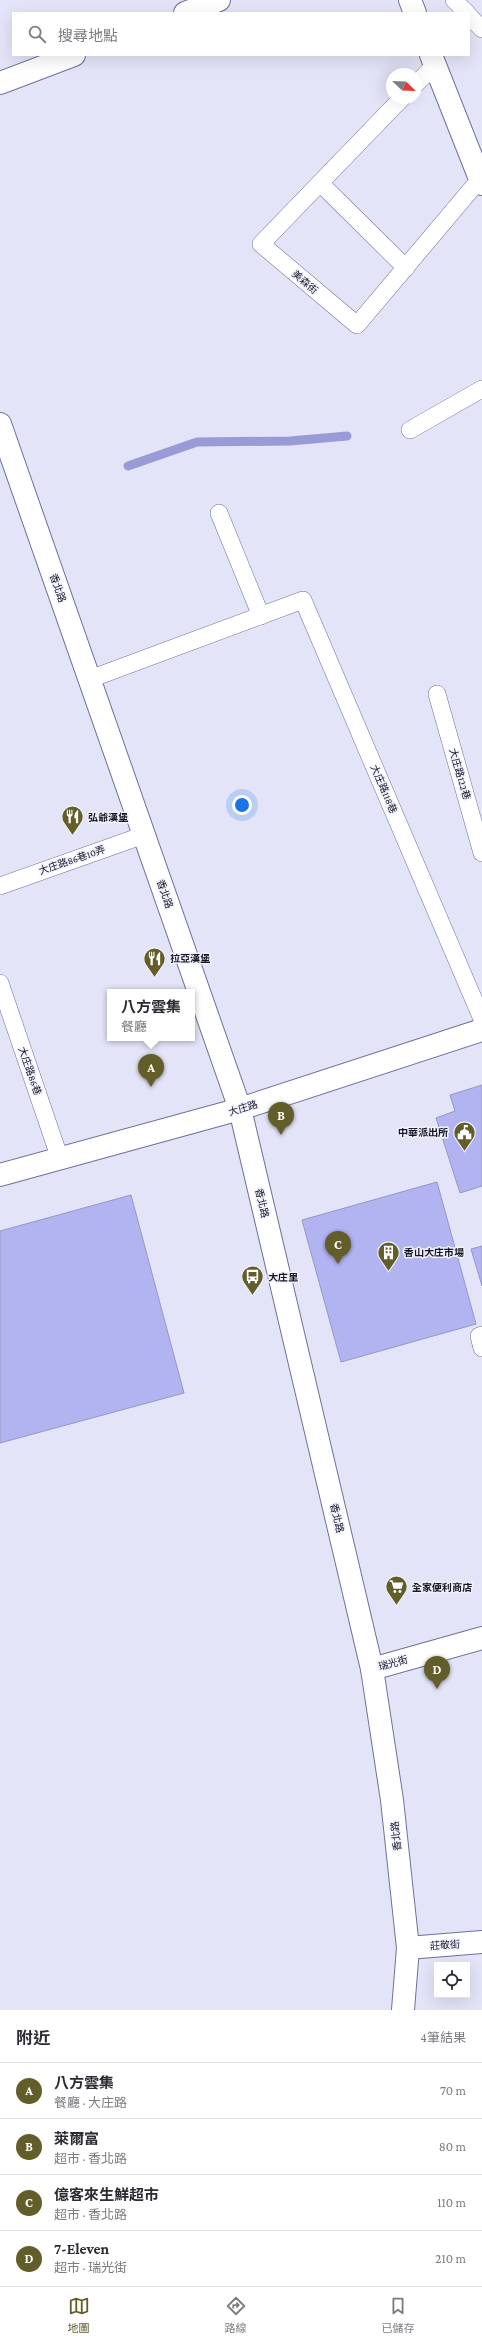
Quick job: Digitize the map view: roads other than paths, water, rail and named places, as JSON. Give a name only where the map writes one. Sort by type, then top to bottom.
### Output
[{"type":"street","points":[[188,12],[219,0]]},
{"type":"street","points":[[410,0],[415,12]]},
{"type":"street","points":[[0,83],[71,56]]},
{"type":"street","name":"美森街","points":[[433,60],[481,182]]},
{"type":"street","name":"香北路","points":[[0,424],[240,1110],[372,1669],[392,1800],[408,1948],[403,2010]]},
{"type":"street","name":"大庄路","points":[[0,1175],[240,1110],[482,1030]]},
{"type":"street","name":"瑞光街","points":[[372,1669],[482,1638]]},
{"type":"street","name":"莊敬街","points":[[408,1948],[482,1942]]},
{"type":"lane","points":[[454,0],[465,12]]},
{"type":"lane","points":[[470,17],[482,29]]},
{"type":"lane","name":"美森街","points":[[422,76],[433,60]]},
{"type":"lane","name":"美森街","points":[[396,104],[261,244],[357,325],[481,182]]},
{"type":"lane","points":[[320,183],[406,268]]},
{"type":"lane","points":[[410,430],[482,389]]},
{"type":"lane","points":[[219,513],[261,616]]},
{"type":"lane","name":"大庄路118巷","points":[[90,679],[303,600],[482,1019]]},
{"type":"lane","name":"大庄路122巷","points":[[437,694],[482,853]]},
{"type":"lane","name":"大庄路86巷10弄","points":[[0,886],[144,835]]},
{"type":"lane","name":"大庄路86巷","points":[[0,983],[60,1159]]},
{"type":"lane","points":[[482,1335],[479,1336],[482,1348]]},
{"type":"waterway","points":[[128,466],[197,442],[290,441],[347,436]]},
{"type":"place","name":"弘爺漢堡","points":[[73,836]]},
{"type":"place","name":"拉亞漢堡","points":[[155,978]]},
{"type":"place","name":"八方雲集","points":[[151,1087]]},
{"type":"place","name":"萊爾富","points":[[281,1135]]},
{"type":"place","name":"中華派出所","points":[[464,1152]]},
{"type":"place","name":"億客來生鮮超市","points":[[338,1264]]},
{"type":"place","name":"香山大庄市場","points":[[389,1272]]},
{"type":"place","name":"大庄里","points":[[253,1296]]},
{"type":"place","name":"全家便利商店","points":[[397,1606]]},
{"type":"place","name":"7-Eleven","points":[[437,1689]]}]
